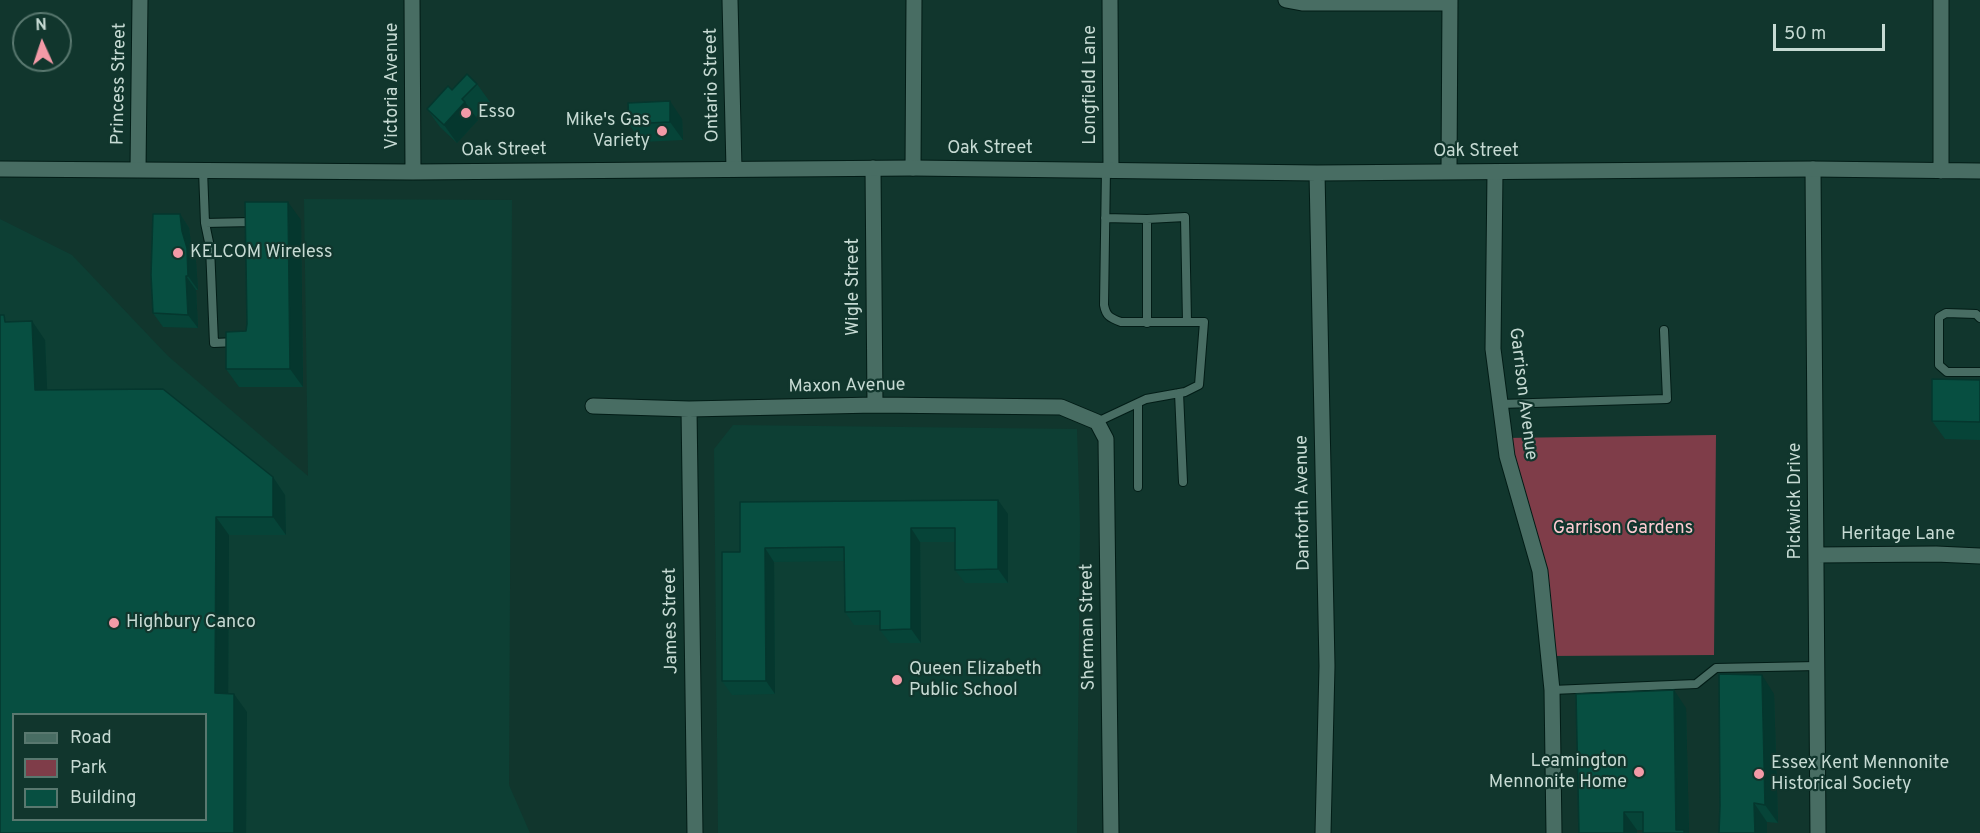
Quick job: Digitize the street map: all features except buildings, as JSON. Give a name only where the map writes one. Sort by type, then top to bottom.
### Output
[{"type":"street","name":"Princess Street","points":[[138,169],[140,0]]},
{"type":"street","name":"Victoria Avenue","points":[[412,0],[413,172]]},
{"type":"street","name":"Ontario Street","points":[[730,0],[734,169]]},
{"type":"street","points":[[913,168],[914,0]]},
{"type":"street","name":"Longfield Lane","points":[[1109,169],[1110,0]]},
{"type":"street","points":[[1286,0],[1302,3],[1450,2],[1449,171]]},
{"type":"street","points":[[1941,0],[1941,171]]},
{"type":"street","name":"Wigle Street","points":[[873,168],[875,405]]},
{"type":"street","name":"Oak Street","points":[[0,169],[413,172],[913,168],[1317,173],[1813,169],[1980,171]]},
{"type":"street","name":"Pickwick Drive","points":[[1813,169],[1818,833]]},
{"type":"street","name":"Garrison Avenue","points":[[1495,172],[1493,349],[1507,456],[1540,570],[1552,690],[1554,833]]},
{"type":"street","name":"Danforth Avenue","points":[[1317,173],[1327,666],[1323,833]]},
{"type":"street","name":"Maxon Avenue","points":[[593,406],[689,409],[875,405],[1061,407],[1097,422]]},
{"type":"street","name":"James Street","points":[[689,409],[695,833]]},
{"type":"street","name":"Sherman Street","points":[[1097,422],[1106,439],[1110,833]]},
{"type":"street","name":"Heritage Lane","points":[[1816,555],[1953,554],[1980,556]]},
{"type":"lane","points":[[1097,422],[1146,399],[1185,392],[1199,385],[1204,322],[1121,322],[1106,313],[1104,305],[1105,218],[1109,169]]},
{"type":"lane","points":[[203,170],[205,223],[210,247],[213,343],[244,342]]},
{"type":"lane","points":[[1105,218],[1185,217],[1187,322]]},
{"type":"lane","points":[[1146,322],[1147,219]]},
{"type":"lane","points":[[205,223],[252,222],[252,234]]},
{"type":"lane","points":[[1980,318],[1976,314],[1946,313],[1939,317],[1939,365],[1947,372],[1980,372]]},
{"type":"lane","points":[[1500,404],[1667,399],[1664,330]]},
{"type":"lane","points":[[1179,393],[1183,482]]},
{"type":"lane","points":[[1138,403],[1138,487]]},
{"type":"lane","points":[[1552,690],[1696,684],[1716,668],[1817,666]]},
{"type":"shaded area","name":"Highbury Canco","points":[[304,199],[512,200],[509,785],[530,833],[0,833],[0,219],[72,255],[168,356],[308,476]]},
{"type":"shaded area","name":"Queen Elizabeth Public School","points":[[733,425],[1077,429],[1080,526],[1077,833],[718,833],[714,449]]},
{"type":"green space","name":"Garrison Gardens","points":[[1716,435],[1714,655],[1548,656],[1540,571],[1505,438]]},
{"type":"place","name":"Esso","points":[[466,113]]},
{"type":"place","name":"Mike's Gas Variety","points":[[662,131]]},
{"type":"place","name":"KELCOM Wireless","points":[[178,253]]},
{"type":"place","name":"Highbury Canco","points":[[114,623]]},
{"type":"place","name":"Queen Elizabeth Public School","points":[[897,680]]},
{"type":"place","name":"Leamington Mennonite Home","points":[[1639,772]]},
{"type":"place","name":"Essex Kent Mennonite Historical Society","points":[[1759,774]]}]
